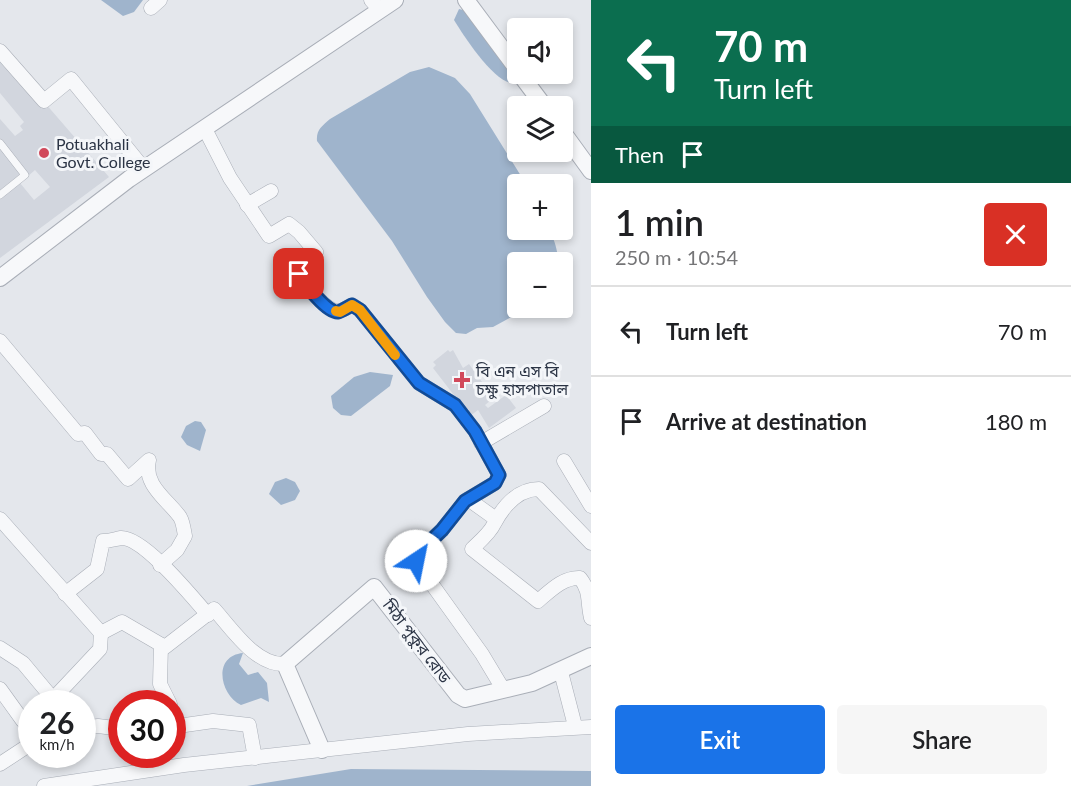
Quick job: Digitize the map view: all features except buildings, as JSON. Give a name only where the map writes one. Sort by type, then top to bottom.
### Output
[{"type":"street","points":[[0,278],[144,169],[205,129],[376,5],[395,0]]},
{"type":"street","points":[[466,0],[507,55]]},
{"type":"street","points":[[0,51],[44,101],[71,79],[144,169]]},
{"type":"street","points":[[205,129],[230,178],[269,236],[289,224],[316,252],[299,274],[305,285],[333,310],[340,312],[352,305],[360,310],[419,383],[455,405],[499,475],[495,483],[468,499],[416,555],[416,561],[503,689]]},
{"type":"street","points":[[573,146],[591,171]]},
{"type":"street","points":[[247,205],[271,191]]},
{"type":"street","points":[[0,341],[62,417],[78,434],[85,433],[101,454],[107,454],[128,479],[149,460],[146,471],[153,484],[181,519],[185,536],[177,550],[160,565]]},
{"type":"street","points":[[481,443],[544,406]]},
{"type":"street","points":[[564,461],[591,506]]},
{"type":"street","points":[[591,543],[539,489],[527,489],[501,508],[495,524],[472,549],[538,601],[561,583],[580,578],[591,598],[591,618]]},
{"type":"street","points":[[468,499],[496,519]]},
{"type":"street","points":[[0,519],[101,633],[100,649],[53,699],[23,663],[0,648]]},
{"type":"street","points":[[65,594],[97,569],[103,541],[122,538],[136,543],[208,615]]},
{"type":"street","name":"মিঠা পুকুর রোড","points":[[285,664],[374,587],[458,695],[465,699],[532,683],[561,672],[591,656]]},
{"type":"street","points":[[101,633],[122,622],[165,647],[214,609],[259,657],[275,664],[285,664],[321,750]]},
{"type":"street","points":[[161,645],[160,684],[163,690]]},
{"type":"street","points":[[561,672],[575,726]]},
{"type":"street","points":[[0,689],[18,714]]},
{"type":"street","points":[[186,726],[213,721],[249,725],[255,758]]},
{"type":"street","points":[[44,786],[255,758],[468,734],[575,726],[591,727]]},
{"type":"street","points":[[0,764],[18,752]]},
{"type":"lane","points":[[0,143],[25,175],[0,195]]},
{"type":"shaded area","name":"Potuakhali Govt. College","points":[[0,51],[109,177],[0,258],[0,119],[15,136],[23,130],[20,126],[24,122],[0,93]],"holes":[[[35,170],[50,187],[34,200],[20,183]]]},
{"type":"shaded area","name":"বি এন এস বি চক্ষু হাসপাতাল","points":[[448,350],[450,352],[453,350],[463,368],[469,364],[490,393],[486,396],[490,401],[485,405],[488,408],[506,395],[516,408],[489,428],[478,410],[470,416],[433,368],[436,365],[433,362]]},
{"type":"water","points":[[101,0],[143,0],[134,12],[123,16]]},
{"type":"water","points":[[459,9],[467,11],[507,68],[507,81],[497,76],[489,67],[454,20]]},
{"type":"water","points":[[429,67],[455,78],[470,94],[507,153],[507,162],[512,162],[520,174],[507,174],[507,240],[554,240],[556,245],[557,252],[507,252],[507,318],[510,318],[493,327],[477,328],[466,334],[456,333],[445,322],[392,241],[317,141],[319,131],[330,119],[410,72]]},
{"type":"water","points":[[370,372],[393,375],[390,386],[351,416],[341,415],[333,408],[331,396],[354,377]]},
{"type":"water","points":[[195,421],[201,422],[206,430],[200,451],[187,445],[181,437],[186,426]]},
{"type":"water","points":[[286,478],[295,482],[300,491],[295,500],[281,505],[269,494],[275,482]]},
{"type":"water","points":[[243,653],[239,664],[248,675],[258,672],[267,683],[269,702],[261,698],[241,705],[228,693],[222,676],[223,668],[233,656]]},
{"type":"water","points":[[351,769],[591,771],[591,786],[247,786]]},
{"type":"slow traffic","points":[[336,311],[340,312],[352,305],[360,310],[395,355]]},
{"type":"place","name":"Potuakhali Govt. College","points":[[44,153]]},
{"type":"place","name":"বি এন এস বি চক্ষু হাসপাতাল","points":[[462,380]]},
{"type":"route","points":[[299,274],[305,285],[333,310],[340,312],[352,305],[360,310],[419,383],[455,405],[475,431],[499,475],[495,483],[465,501],[454,512],[442,530],[416,555],[416,561]]}]
